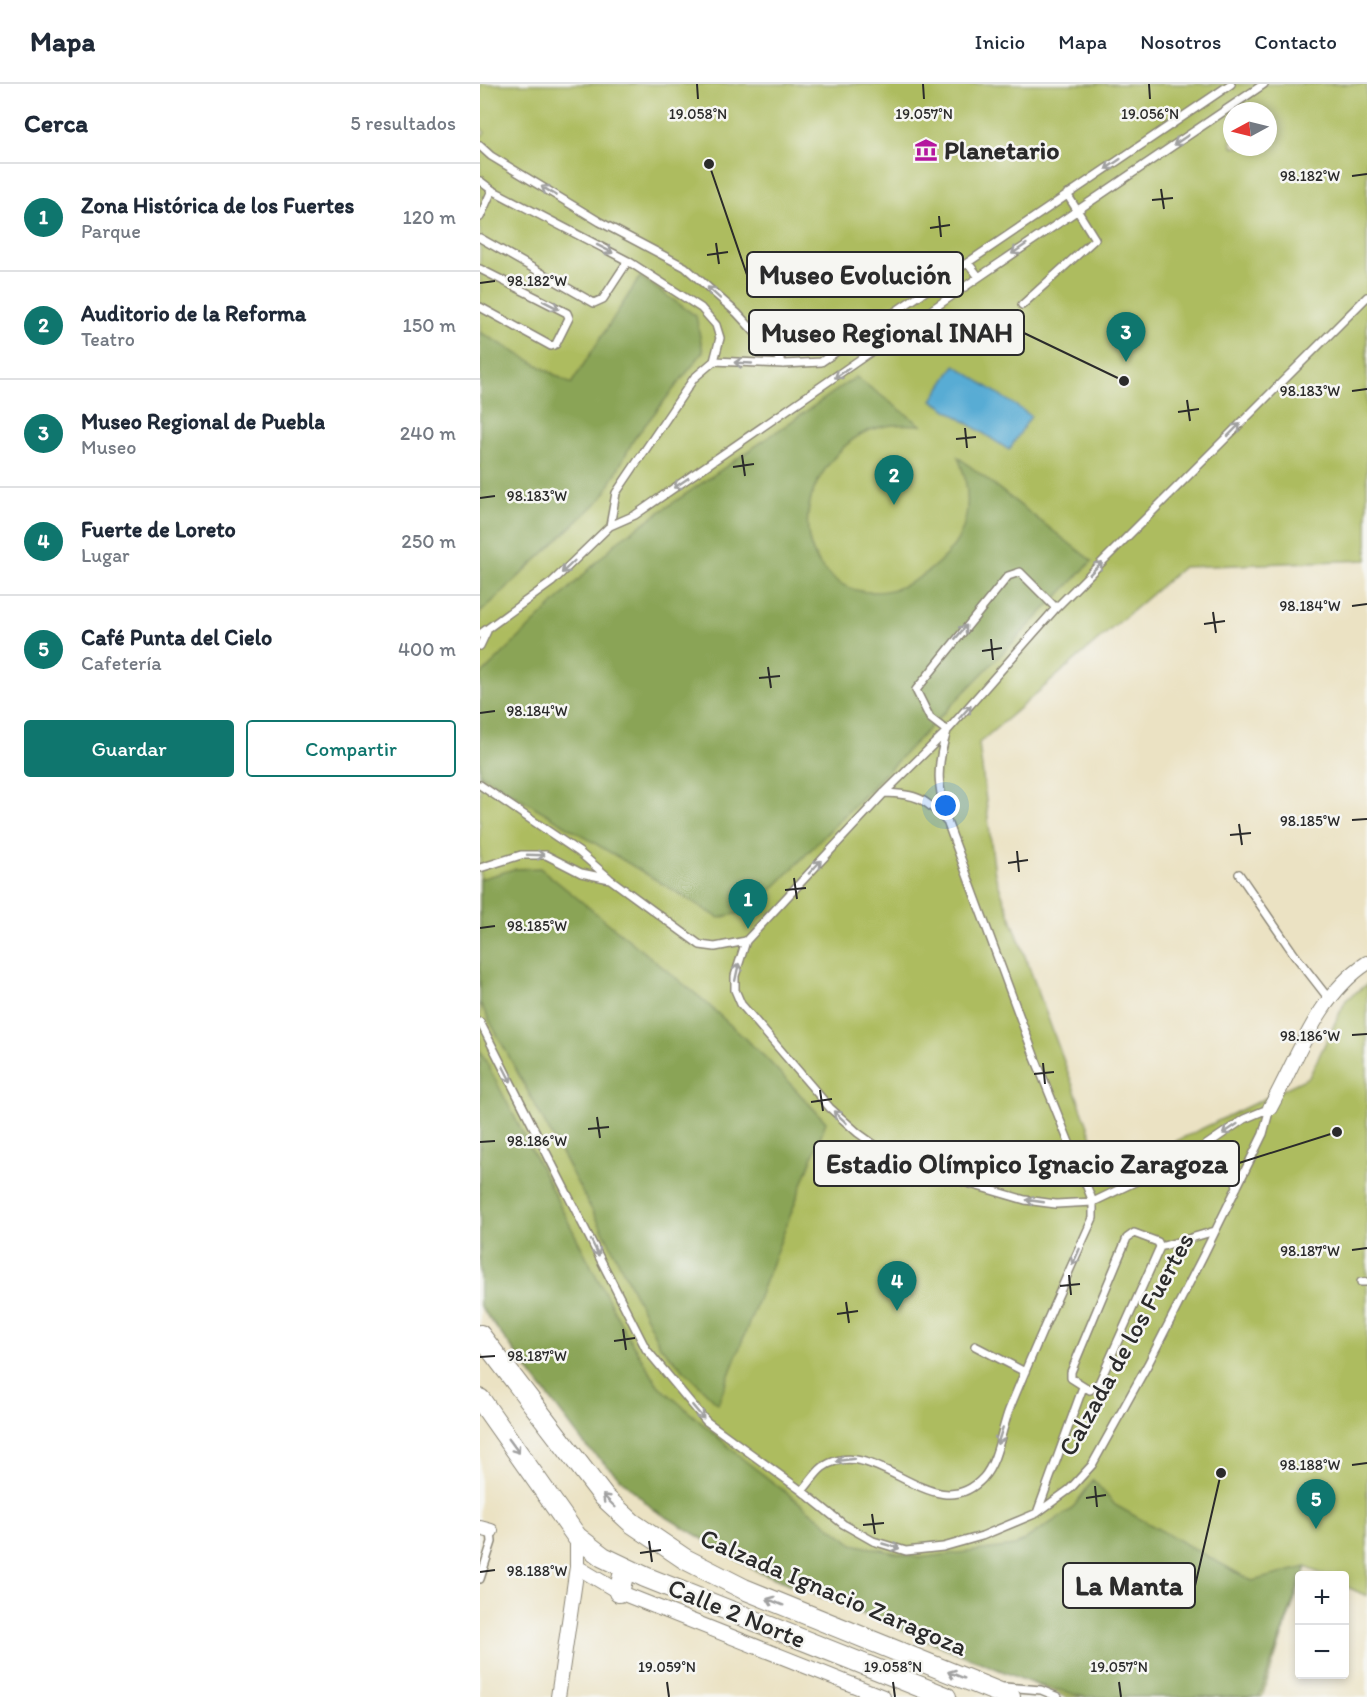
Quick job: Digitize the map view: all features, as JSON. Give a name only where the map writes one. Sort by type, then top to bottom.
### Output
[{"type":"main road","name":"Calzada Ignacio Zaragoza","points":[[480,1335],[604,1497],[632,1523],[685,1559],[744,1589],[1010,1697]]},
{"type":"main road","name":"Calzada Ignacio Zaragoza","points":[[480,1399],[577,1537],[603,1557],[625,1568],[946,1697]]},
{"type":"main road","points":[[619,1592],[625,1568]]},
{"type":"street","name":"Calzada de los Fuertes","points":[[1270,1108],[1302,1043],[1329,999],[1367,963]]},
{"type":"street","points":[[558,1697],[577,1567],[577,1537]]},
{"type":"street","name":"Calle 2 Norte","points":[[577,1567],[619,1592],[866,1694],[883,1697]]},
{"type":"lane","points":[[714,361],[784,364],[821,362],[1231,84]]},
{"type":"lane","points":[[480,634],[552,582],[610,526],[635,515],[1078,209],[1264,84]]},
{"type":"lane","points":[[480,146],[491,156],[600,222],[685,267],[737,313],[784,364]]},
{"type":"lane","points":[[480,181],[492,190],[628,261],[701,308],[716,326],[720,338],[714,361],[694,378],[616,493],[610,526]]},
{"type":"lane","points":[[480,217],[492,190]]},
{"type":"lane","points":[[1022,305],[1095,239],[1067,194]]},
{"type":"lane","points":[[480,238],[594,303],[603,299],[628,261]]},
{"type":"lane","points":[[968,263],[979,277]]},
{"type":"lane","points":[[480,269],[567,313],[569,318],[556,344],[551,346],[480,307]]},
{"type":"lane","points":[[1270,1108],[1244,1119],[1193,1154],[1094,1202],[1056,1204],[1025,1200],[950,1178],[886,1153],[858,1134],[830,1108],[741,1004],[735,976],[746,941],[884,793],[947,731],[1056,608],[1367,297]]},
{"type":"lane","points":[[947,731],[930,718],[916,690],[1008,576],[1020,572],[1056,608]]},
{"type":"lane","points":[[480,646],[488,629]]},
{"type":"lane","points":[[802,1491],[822,1468],[838,1460],[856,1459],[878,1466],[931,1492],[958,1493],[984,1478],[1025,1372],[1093,1218],[1094,1202],[1035,1058],[948,824],[942,800],[938,758],[947,731]]},
{"type":"lane","points":[[480,785],[579,852],[610,879],[700,945],[715,947],[746,941]]},
{"type":"lane","points":[[884,793],[910,794],[920,797],[930,804],[948,824]]},
{"type":"lane","points":[[480,868],[497,860],[538,853],[581,873],[610,879]]},
{"type":"lane","points":[[1239,874],[1294,954],[1329,999]]},
{"type":"lane","name":"Calzada de los Fuertes","points":[[480,1022],[646,1349],[706,1421],[843,1524],[873,1541],[906,1551],[943,1547],[982,1536],[1037,1513],[1070,1489],[1092,1465],[1148,1364],[1238,1187],[1263,1134],[1270,1108]]},
{"type":"lane","points":[[1193,1154],[1214,1156],[1225,1163],[1236,1178],[1238,1187]]},
{"type":"lane","points":[[1160,1247],[1158,1242],[1134,1233],[1127,1238],[1071,1372],[1071,1378],[1090,1390],[1100,1383],[1160,1247],[1215,1231]]},
{"type":"lane","points":[[975,1346],[1025,1372]]},
{"type":"lane","points":[[1037,1513],[1083,1386]]},
{"type":"lane","points":[[480,1579],[492,1542],[485,1530]]},
{"type":"lane","points":[[980,1685],[1041,1690],[1058,1697]]},
{"type":"green space","points":[[480,84],[1367,84],[1367,560],[1183,567],[979,743],[995,875],[1106,1175],[1309,1077],[1346,1000],[1367,984],[1367,1596],[1349,1588],[1349,1571],[1314,1571],[1306,1567],[1304,1571],[1295,1571],[1295,1598],[1262,1697],[1066,1697],[753,1569],[653,1509],[586,1446],[480,1306],[480,137],[485,133],[480,127]]},
{"type":"green space","points":[[640,277],[696,316],[703,352],[634,439],[603,497],[480,613],[480,332],[571,384]]},
{"type":"green space","points":[[856,377],[921,425],[894,425],[871,430],[851,441],[832,460],[813,493],[807,525],[814,553],[829,575],[853,589],[881,592],[913,581],[946,555],[961,533],[967,508],[966,482],[958,457],[1092,561],[752,910],[719,918],[480,774],[480,676],[619,540]]},
{"type":"green space","points":[[540,868],[702,999],[766,1058],[826,1122],[718,1404],[660,1346],[608,1240],[480,1003],[480,879],[514,869]]},
{"type":"green space","points":[[480,1050],[624,1330],[658,1385],[744,1460],[853,1544],[919,1558],[1015,1546],[1072,1509],[1093,1480],[1115,1505],[1252,1581],[1306,1567],[1304,1571],[1295,1571],[1295,1596],[1259,1697],[1085,1697],[1029,1682],[753,1569],[653,1509],[586,1446],[480,1306]]},
{"type":"water","points":[[955,365],[1031,416],[1009,450],[932,400]]},
{"type":"place","name":"Planetario","points":[[926,150]]},
{"type":"place","name":"Museo Evolución","points":[[709,164]]},
{"type":"place","name":"Museo Regional de Puebla","points":[[1126,362]]},
{"type":"place","name":"Museo Regional INAH","points":[[1124,381]]},
{"type":"place","name":"Auditorio de la Reforma","points":[[894,505]]},
{"type":"place","name":"Zona Histórica de los Fuertes","points":[[748,929]]},
{"type":"place","name":"Estadio Olímpico Ignacio Zaragoza","points":[[1337,1132]]},
{"type":"place","name":"Fuerte de Loreto","points":[[897,1311]]},
{"type":"place","name":"La Manta","points":[[1221,1473]]},
{"type":"place","name":"Café Punta del Cielo","points":[[1316,1529]]}]
